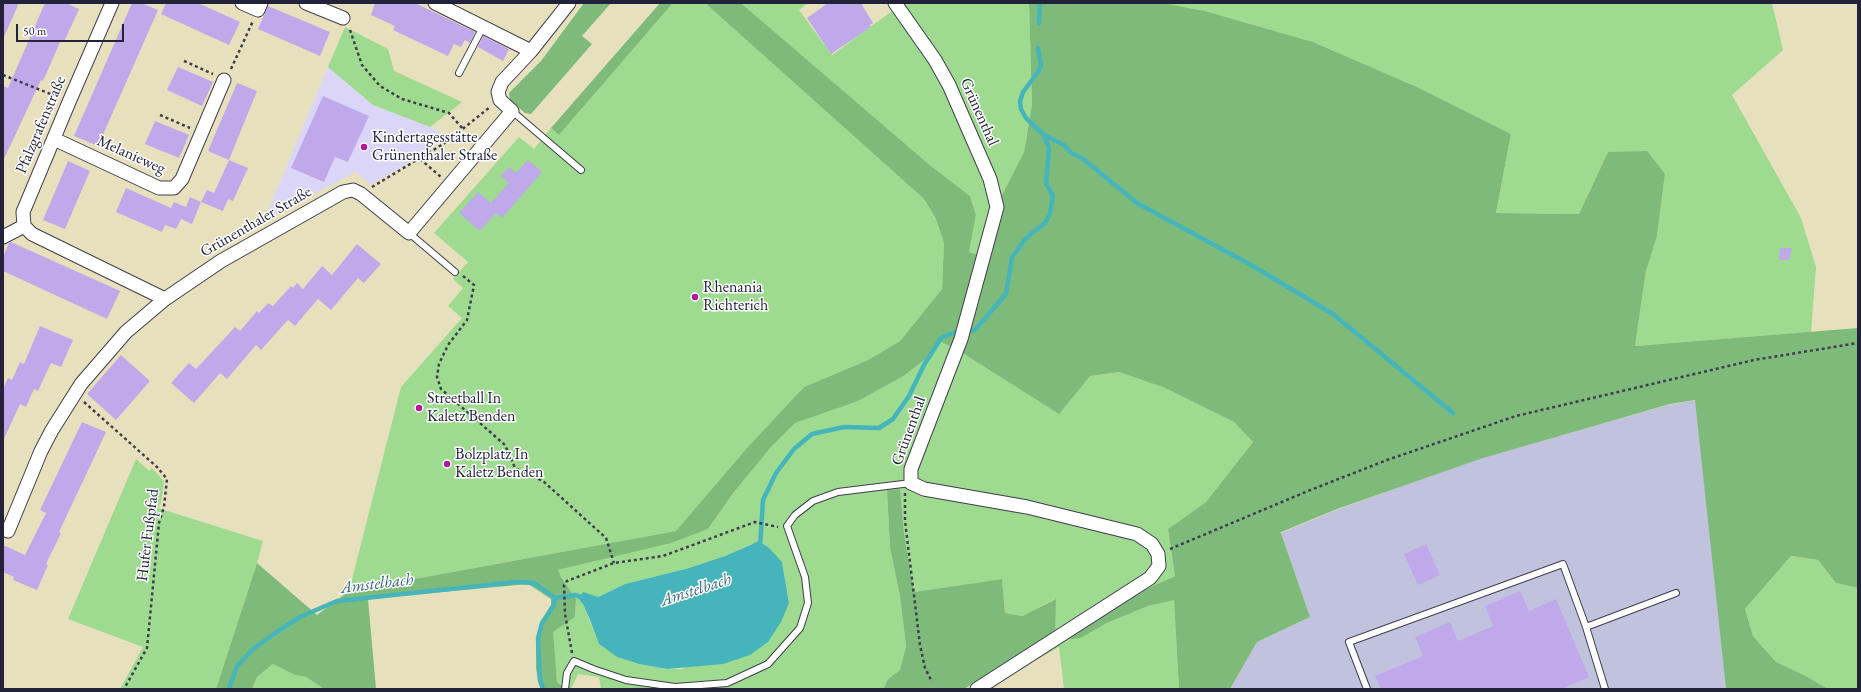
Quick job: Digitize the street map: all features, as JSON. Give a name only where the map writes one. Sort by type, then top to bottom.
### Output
[{"type":"street","name":"Pfalzgrafenstraße","points":[[24,226],[23,212],[112,3]]},
{"type":"street","points":[[242,3],[259,6]]},
{"type":"street","points":[[306,3],[342,18]]},
{"type":"street","points":[[435,3],[531,51]]},
{"type":"street","points":[[361,194],[409,233],[512,111],[500,100],[498,92],[502,82],[531,51],[569,3]]},
{"type":"street","name":"Grünenthal","points":[[895,3],[935,60],[949,85],[990,179],[997,208],[961,339],[911,469],[911,483],[924,489],[1027,507],[1137,534],[1152,544],[1158,554]]},
{"type":"street","name":"Melanieweg","points":[[54,139],[159,188],[174,188],[182,179],[224,80]]},
{"type":"street","name":"Grünenthaler Straße","points":[[3,529],[8,531],[41,451],[52,430],[75,394],[116,342],[165,299],[221,260],[343,192],[353,190],[361,194]]},
{"type":"street","points":[[3,237],[24,226],[32,234],[165,299]]},
{"type":"street","points":[[977,689],[1150,578],[1159,566],[1158,554]]},
{"type":"lane","points":[[459,73],[483,27]]},
{"type":"lane","points":[[512,111],[581,170]]},
{"type":"lane","points":[[409,233],[455,272]]},
{"type":"lane","points":[[565,689],[567,673],[574,661],[626,680],[675,687],[693,687],[727,683],[768,664],[800,628],[808,603],[805,578],[787,526],[795,515],[813,501],[838,492],[911,483]]},
{"type":"lane","points":[[1367,689],[1349,642],[1562,564],[1586,627],[1605,689]]},
{"type":"lane","points":[[1586,627],[1676,593]]},
{"type":"path","points":[[235,63],[259,6]]},
{"type":"path","points":[[342,18],[347,22],[362,65],[380,86],[402,99],[449,113],[463,129]]},
{"type":"path","points":[[184,61],[224,80]]},
{"type":"path","points":[[3,75],[69,102]]},
{"type":"path","points":[[361,194],[420,159],[463,129],[500,100]]},
{"type":"path","points":[[160,115],[202,133]]},
{"type":"path","points":[[420,159],[450,184]]},
{"type":"path","points":[[455,272],[474,285],[467,320],[448,346],[439,364],[437,377],[441,389],[505,445],[516,468],[543,482],[606,538],[614,563]]},
{"type":"path","points":[[1158,554],[1308,491],[1387,460],[1516,416],[1754,360],[1858,343]]},
{"type":"path","name":"Hufer Fußpfad","points":[[75,394],[157,467],[167,479],[164,507],[159,522],[147,648],[124,689]]},
{"type":"path","points":[[911,483],[905,486],[905,521],[920,645],[925,668],[932,682]]},
{"type":"path","points":[[574,661],[566,629],[564,586],[567,581],[614,563],[664,556],[755,522],[770,525]]},
{"type":"shaded area","name":"Kindertagesstätte Grünenthaler Straße","points":[[328,67],[373,105],[449,136],[417,158],[370,185],[356,172],[264,220]]},
{"type":"shaded area","points":[[1696,400],[1726,689],[1230,689],[1257,642],[1310,617],[1281,533],[1336,510],[1484,457],[1668,405]]},
{"type":"green space","points":[[584,3],[611,3],[582,36],[592,44],[531,114],[525,113],[510,100],[509,93],[541,61]]},
{"type":"green space","points":[[660,3],[673,3],[559,135],[551,128]]},
{"type":"green space","name":"Rhenania Richterich","points":[[673,3],[705,3],[924,199],[936,219],[944,243],[942,289],[900,341],[868,360],[804,387],[676,531],[349,591],[401,387],[462,318],[448,306],[463,288],[453,279],[468,262],[434,233],[519,137],[534,149],[551,128],[559,135]]},
{"type":"green space","points":[[705,3],[741,3],[931,166],[970,196],[976,215],[969,252],[985,257],[996,207],[1024,152],[1032,105],[1029,3],[1163,3],[1205,11],[1313,42],[1417,87],[1511,134],[1496,213],[1579,214],[1608,152],[1647,151],[1665,174],[1657,236],[1646,271],[1635,346],[1858,328],[1858,588],[1836,583],[1818,560],[1791,556],[1745,609],[1753,636],[1776,662],[1804,675],[1828,689],[1726,689],[1695,400],[1670,404],[1483,458],[1337,509],[1279,533],[1281,533],[1310,617],[1257,642],[1230,689],[1179,689],[1174,600],[1148,606],[1107,623],[1081,638],[1071,639],[1067,635],[1135,594],[1175,576],[1168,529],[1206,502],[1253,442],[1234,422],[1165,388],[1119,372],[1090,376],[1059,414],[958,350],[939,341],[926,359],[902,377],[856,402],[795,423],[772,446],[734,492],[708,529],[671,543],[558,570],[576,599],[575,617],[553,632],[557,682],[567,689],[541,689],[538,681],[536,668],[536,640],[540,623],[551,605],[551,599],[528,584],[368,599],[376,689],[324,689],[306,677],[295,675],[273,664],[257,677],[252,689],[216,689],[257,563],[317,615],[349,591],[676,531],[748,447],[804,387],[868,360],[900,341],[942,289],[944,243],[936,219],[924,199]]},
{"type":"green space","points":[[741,3],[808,3],[799,10],[832,55],[903,3],[1029,3],[1032,105],[1024,152],[996,207],[985,257],[969,252],[976,215],[970,196],[931,166]]},
{"type":"green space","points":[[1163,3],[1772,3],[1783,50],[1732,95],[1801,218],[1816,267],[1811,332],[1635,346],[1646,271],[1657,236],[1665,174],[1608,152],[1579,214],[1496,213],[1511,134],[1417,87],[1313,42],[1205,11]]},
{"type":"green space","points":[[345,27],[388,49],[394,71],[462,102],[430,127],[373,105],[328,67]]},
{"type":"green space","points":[[939,341],[958,350],[1090,376],[1119,372],[1165,388],[1234,422],[1253,442],[1206,502],[1168,529],[1175,576],[1135,594],[1081,638],[1107,623],[1148,606],[1174,599],[1179,689],[1064,689],[1059,647],[1012,674],[1055,599],[1022,616],[1005,613],[1002,579],[914,592],[904,533],[900,489],[887,490],[890,548],[900,596],[906,646],[900,670],[888,679],[883,689],[601,689],[599,677],[578,674],[571,689],[557,682],[552,632],[575,617],[576,599],[558,570],[636,551],[708,529],[734,492],[772,446],[795,423],[856,402],[902,377],[926,359]],"holes":[[[758,543],[782,562],[789,603],[682,669],[667,669],[639,664],[617,657],[599,644],[583,604],[625,584],[689,568],[725,556],[751,544]]]},
{"type":"green space","points":[[136,459],[149,471],[152,468],[164,481],[161,503],[158,508],[263,541],[216,689],[120,689],[143,647],[68,619]]},
{"type":"green space","points":[[900,489],[904,533],[914,592],[1002,579],[1005,613],[1022,616],[1056,599],[1055,633],[964,689],[883,689],[888,679],[900,670],[906,646],[900,596],[890,548],[887,490]]},
{"type":"green space","points":[[1791,556],[1818,560],[1836,583],[1858,588],[1858,689],[1828,689],[1804,675],[1776,662],[1753,636],[1745,609]]},
{"type":"green space","points":[[273,664],[295,675],[306,677],[324,689],[252,689],[257,677]]},
{"type":"water","points":[[759,541],[769,548],[782,562],[789,603],[781,622],[768,642],[750,655],[723,664],[667,669],[639,664],[617,657],[599,644],[583,604],[578,598],[583,592],[598,597],[625,584],[689,568],[725,556]]},
{"type":"building","points":[[3,3],[19,3],[3,39]]},
{"type":"building","points":[[45,3],[66,3],[79,9],[64,42],[61,40],[43,81],[41,80],[3,161],[3,86],[8,88]]},
{"type":"building","points":[[132,3],[141,3],[158,10],[98,146],[74,136]]},
{"type":"building","points":[[166,3],[198,3],[240,22],[229,45],[161,14]]},
{"type":"building","points":[[375,3],[415,3],[475,32],[470,43],[465,40],[461,47],[454,44],[448,56],[393,30],[395,26],[371,15]]},
{"type":"building","points":[[828,3],[861,3],[873,23],[870,25],[871,27],[831,54],[807,18]]},
{"type":"building","points":[[268,6],[330,32],[320,56],[258,29]]},
{"type":"building","points":[[483,36],[509,49],[503,61],[478,47]]},
{"type":"building","points":[[178,67],[213,82],[202,106],[167,90]]},
{"type":"building","points":[[237,83],[257,91],[229,160],[208,151]]},
{"type":"building","points":[[323,96],[369,116],[348,162],[335,157],[324,182],[291,168]]},
{"type":"building","points":[[155,121],[189,135],[179,158],[145,144]]},
{"type":"building","points":[[229,160],[248,168],[233,201],[228,199],[223,211],[201,202],[207,190],[214,193]]},
{"type":"building","points":[[528,160],[542,172],[502,218],[496,213],[480,231],[459,213],[478,192],[491,203],[509,183],[501,176],[509,167],[516,173]]},
{"type":"building","points":[[68,161],[90,171],[65,229],[43,220]]},
{"type":"building","points":[[126,188],[171,208],[174,202],[186,207],[190,197],[201,202],[192,224],[181,219],[176,229],[165,225],[162,232],[116,212]]},
{"type":"building","points":[[11,242],[120,291],[107,319],[3,271],[3,257],[9,243]]},
{"type":"building","points":[[357,244],[381,264],[364,283],[358,278],[331,310],[318,299],[295,326],[288,320],[261,350],[256,345],[227,379],[220,373],[194,403],[171,383],[189,363],[196,369],[235,327],[240,331],[257,311],[259,313],[268,303],[273,306],[291,286],[293,288],[297,283],[303,289],[322,266],[332,275]]},
{"type":"building","points":[[1780,248],[1792,248],[1789,260],[1779,260]]},
{"type":"building","points":[[40,326],[73,340],[61,367],[51,363],[38,391],[34,389],[26,407],[20,404],[3,441],[3,389],[8,378],[12,380],[20,362],[24,364]]},
{"type":"building","points":[[121,355],[150,381],[116,420],[87,394]]},
{"type":"building","points":[[82,422],[106,432],[59,532],[61,533],[46,564],[48,565],[37,590],[13,580],[14,577],[3,572],[3,545],[25,555],[46,513],[40,510]]},
{"type":"building","points":[[1426,544],[1440,575],[1418,585],[1404,554]]},
{"type":"building","points":[[1520,591],[1529,611],[1556,599],[1589,677],[1561,689],[1381,689],[1375,676],[1423,656],[1415,637],[1450,622],[1458,641],[1493,626],[1485,606]]},
{"type":"waterway","name":"Amstelbach","points":[[1039,23],[1040,3]]},
{"type":"waterway","name":"Amstelbach","points":[[760,547],[763,500],[776,473],[794,449],[812,434],[844,427],[879,428],[893,419],[909,396],[924,365],[941,338],[953,333],[975,330],[1006,294],[1012,257],[1027,237],[1045,223],[1050,214],[1053,196],[1046,183],[1049,148],[1044,135],[1026,118],[1021,109],[1020,101],[1023,92],[1038,72],[1041,65],[1038,48]]},
{"type":"waterway","points":[[1044,135],[1064,145],[1071,153],[1082,158],[1137,203],[1251,265],[1333,314],[1453,413]]},
{"type":"waterway","name":"Amstelbach","points":[[229,689],[237,666],[253,649],[302,616],[337,601],[516,582],[534,583],[555,598],[575,595],[584,598]]},
{"type":"waterway","points":[[543,689],[540,680],[538,638],[542,623],[554,605],[555,598]]},
{"type":"place","name":"Kindertagesstätte Grünenthaler Straße","points":[[364,147]]},
{"type":"place","name":"Rhenania Richterich","points":[[695,297]]},
{"type":"place","name":"Streetball In Kaletz Benden","points":[[419,408]]},
{"type":"place","name":"Bolzplatz In Kaletz Benden","points":[[447,464]]}]
